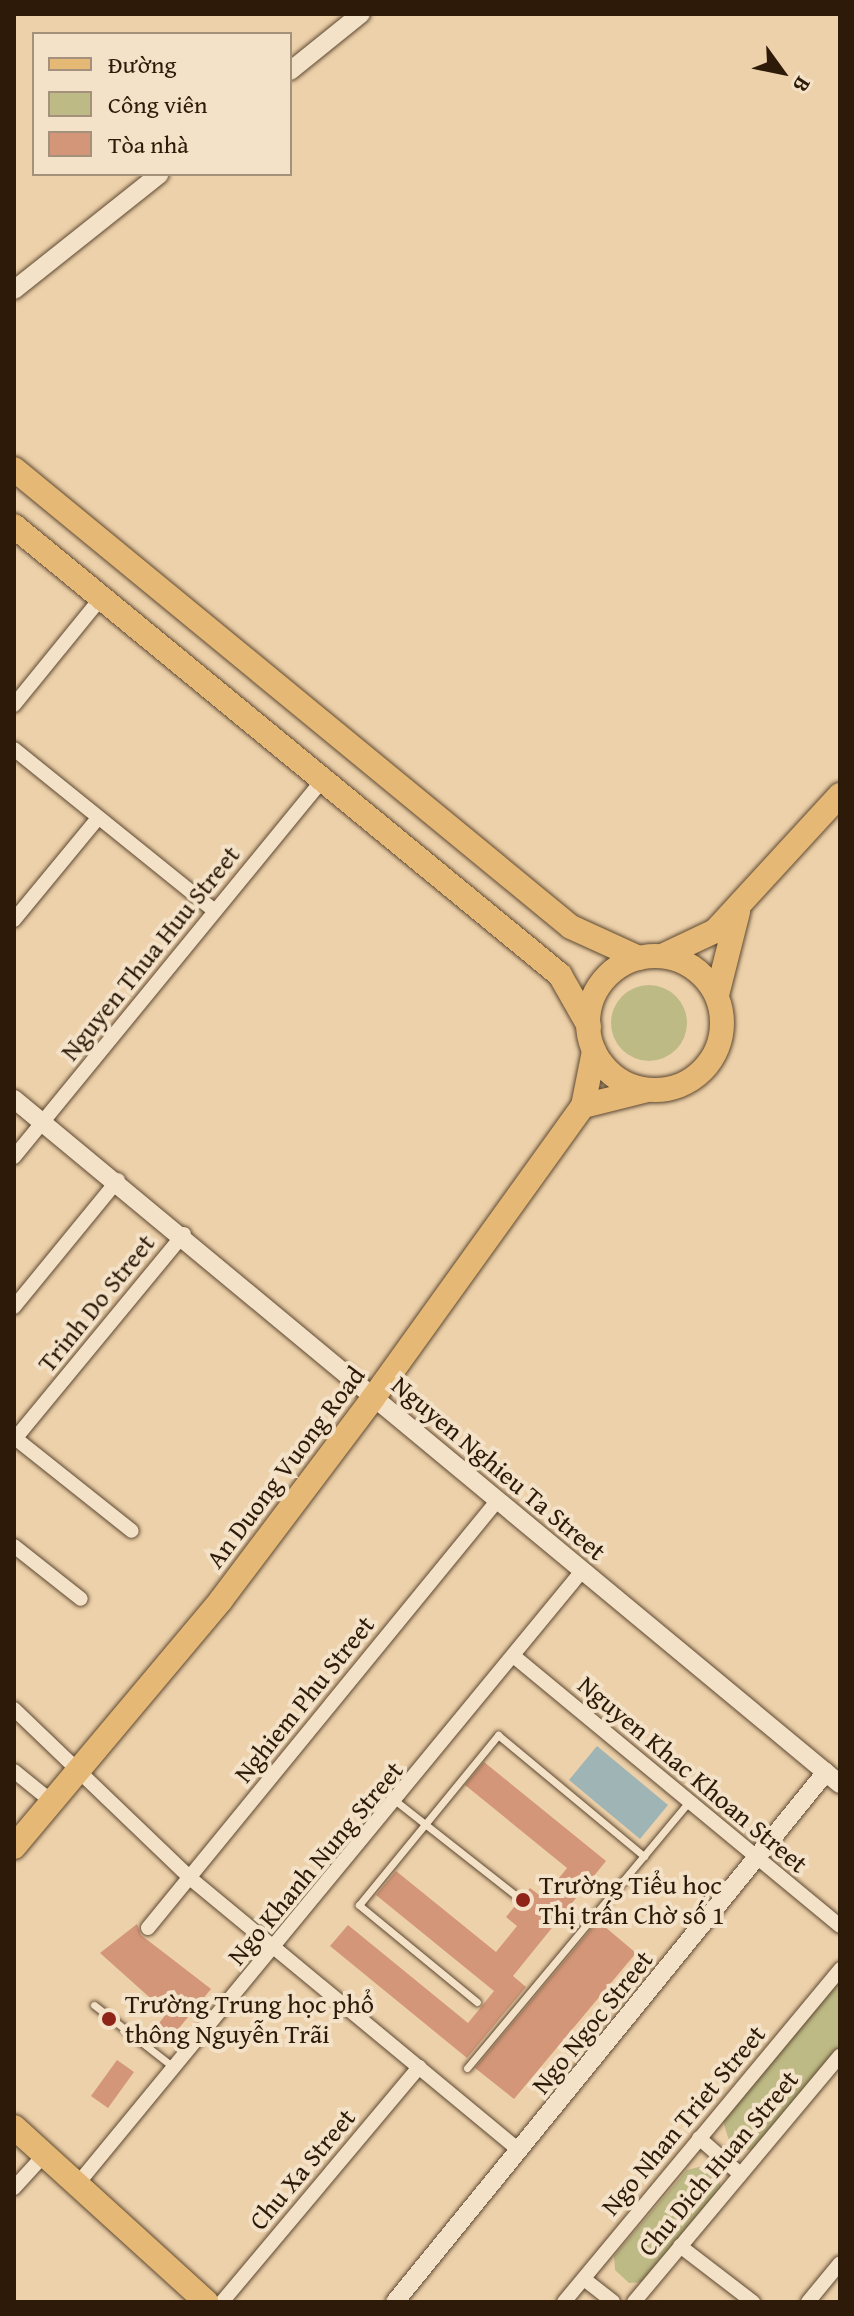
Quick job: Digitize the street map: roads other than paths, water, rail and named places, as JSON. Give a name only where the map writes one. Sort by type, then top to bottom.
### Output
[{"type":"main road","points":[[14,469],[571,927],[651,957],[685,962],[717,995],[723,1017],[710,1062],[683,1083],[583,1106]]},
{"type":"main road","points":[[14,526],[560,975],[589,1026],[594,1051],[617,1078],[649,1090]]},
{"type":"main road","points":[[589,1026],[598,989],[651,957],[715,931],[840,795]]},
{"type":"main road","points":[[717,995],[741,906]]},
{"type":"main road","name":"An Duong Vuong Road","points":[[14,1847],[221,1600],[373,1398],[583,1106],[594,1051]]},
{"type":"main road","points":[[14,2127],[80,2181],[206,2302]]},
{"type":"street","points":[[292,69],[361,14]]},
{"type":"street","points":[[14,290],[157,176]]},
{"type":"street","points":[[14,705],[101,598]]},
{"type":"street","points":[[14,749],[215,911]]},
{"type":"street","name":"Nguyen Thua Huu Street","points":[[14,1157],[323,780]]},
{"type":"street","points":[[14,920],[98,818]]},
{"type":"street","name":"Nguyen Nghieu Ta Street","points":[[14,1099],[184,1234],[373,1398],[833,1778]]},
{"type":"street","points":[[14,1307],[118,1180]]},
{"type":"street","name":"Trinh Do Street","points":[[15,1439],[184,1234]]},
{"type":"street","points":[[15,1439],[132,1531]]},
{"type":"street","name":"Nghiem Phu Street","points":[[148,1928],[497,1501]]},
{"type":"street","points":[[14,1546],[81,1599]]},
{"type":"street","name":"Ngo Khanh Nung Street","points":[[80,2181],[516,1658],[582,1571]]},
{"type":"street","name":"Nguyen Khac Khoan Street","points":[[516,1658],[840,1926]]},
{"type":"street","points":[[14,1709],[190,1878],[520,2151]]},
{"type":"street","points":[[14,1771],[51,1801]]},
{"type":"street","name":"Ngo Ngoc Street","points":[[395,2302],[757,1859],[833,1778]]},
{"type":"street","name":"Ngo Nhan Triet Street","points":[[564,2302],[840,1969]]},
{"type":"street","name":"Chu Dich Huan Street","points":[[634,2302],[840,2056]]},
{"type":"street","name":"Chu Xa Street","points":[[222,2302],[419,2067]]},
{"type":"street","points":[[699,2138],[740,2174]]},
{"type":"street","points":[[14,2188],[46,2153]]},
{"type":"street","points":[[680,2246],[753,2302]]},
{"type":"street","points":[[808,2302],[840,2263]]},
{"type":"street","points":[[584,2279],[613,2302]]},
{"type":"lane","points":[[477,2002],[359,1905],[498,1735],[644,1856]]},
{"type":"lane","points":[[397,1802],[515,1895]]},
{"type":"lane","points":[[467,2068],[689,1802]]},
{"type":"lane","points":[[94,2005],[175,2069]]},
{"type":"place","name":"Trường Tiểu học Thị trấn Chờ số 1","points":[[523,1900]]},
{"type":"place","name":"Trường Trung học phổ thông Nguyễn Trãi","points":[[109,2019]]}]
